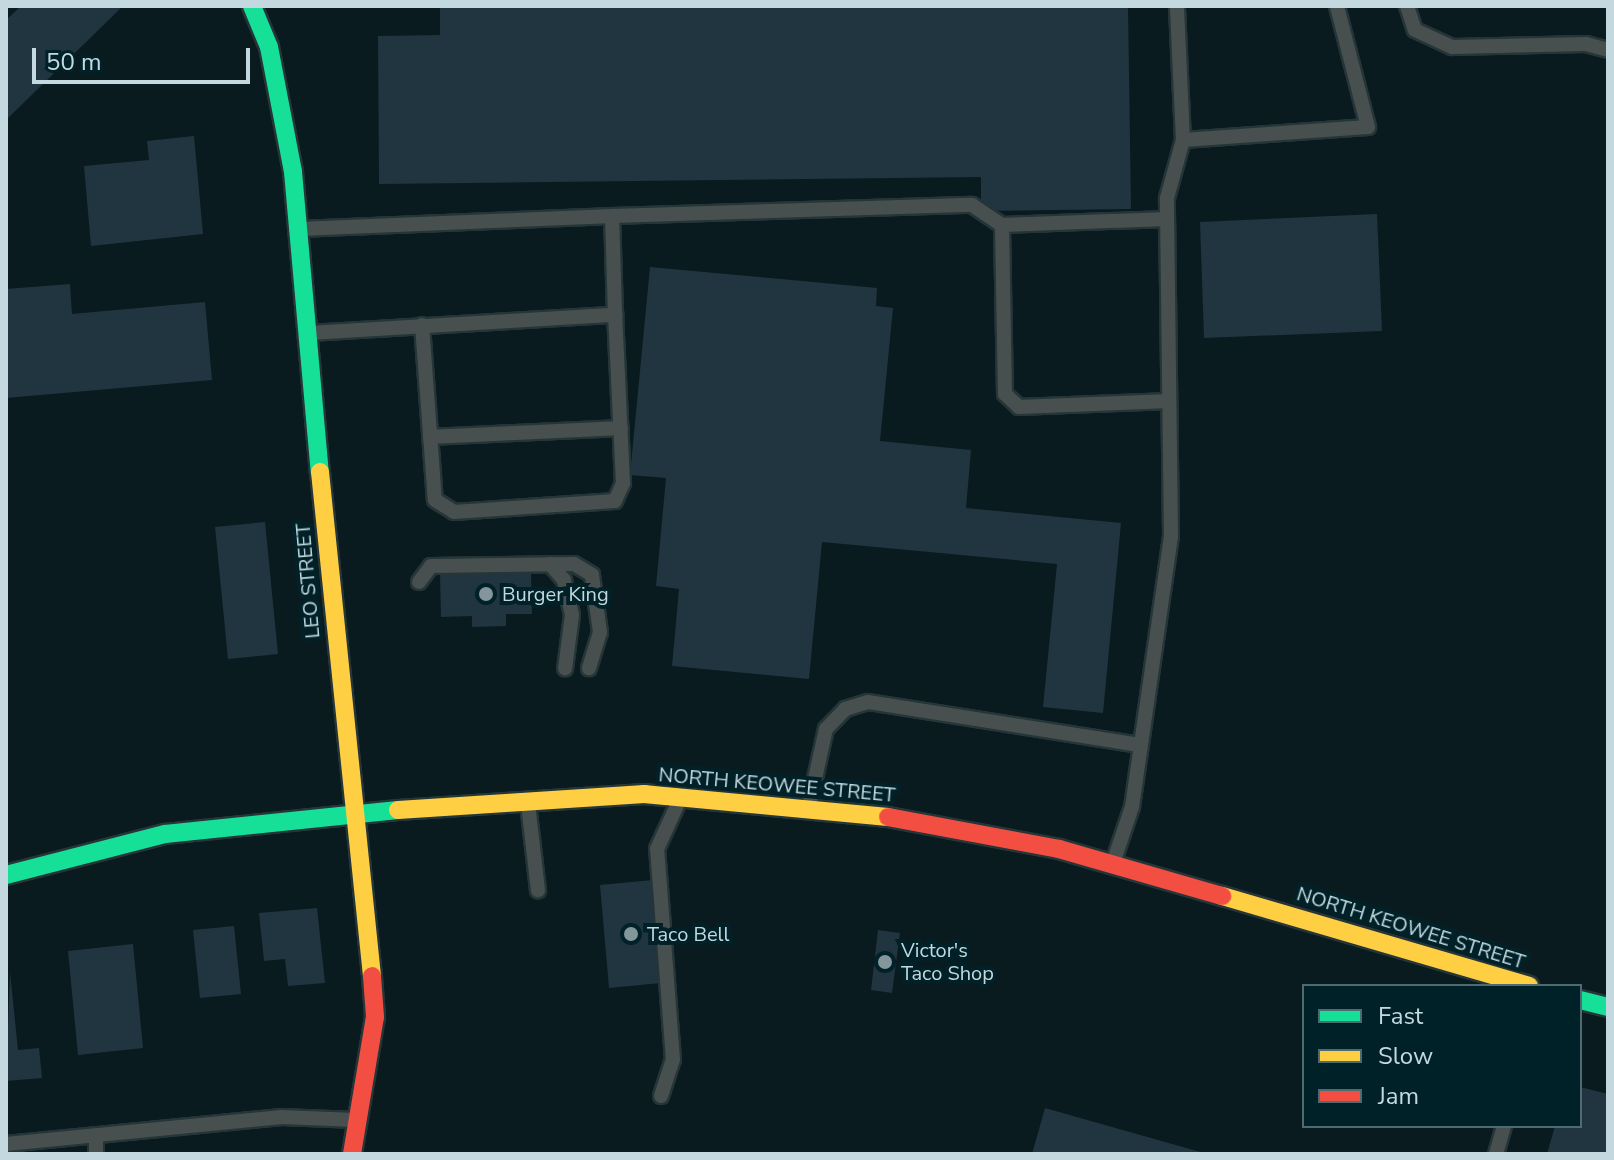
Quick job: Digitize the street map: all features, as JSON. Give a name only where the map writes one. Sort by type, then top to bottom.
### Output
[{"type":"main road","name":"LEO STREET","points":[[252,6],[284,114],[298,229],[351,813],[375,1017],[352,1154]]},
{"type":"main road","name":"NORTH KEOWEE STREET","points":[[6,875],[165,834],[351,813],[681,796],[809,806],[963,828],[1113,864],[1522,984]]},
{"type":"main road","points":[[1582,1000],[1608,1007]]},
{"type":"lane","points":[[1113,864],[1132,807],[1171,536],[1167,219],[1183,140],[1177,6]]},
{"type":"lane","points":[[1183,140],[1368,127],[1337,6]]},
{"type":"lane","points":[[1407,6],[1415,30],[1452,47],[1586,44],[1608,50]]},
{"type":"lane","points":[[298,229],[972,205],[1002,225],[1167,219]]},
{"type":"lane","points":[[422,325],[435,500],[454,512],[615,501],[623,483],[612,216]]},
{"type":"lane","points":[[1002,225],[1005,394],[1019,407],[1169,401]]},
{"type":"lane","points":[[308,333],[615,315]]},
{"type":"lane","points":[[430,437],[621,428]]},
{"type":"lane","points":[[550,564],[564,580],[572,615],[565,669]]},
{"type":"lane","points":[[419,582],[431,566],[574,564],[592,575],[600,632],[589,668]]},
{"type":"lane","points":[[809,806],[826,729],[845,709],[868,702],[1141,745]]},
{"type":"lane","points":[[661,1096],[673,1060],[657,849],[681,796]]},
{"type":"lane","points":[[528,803],[538,890]]},
{"type":"lane","points":[[6,1144],[282,1117],[359,1120]]},
{"type":"lane","points":[[1496,1154],[1503,1128]]},
{"type":"lane","points":[[96,1136],[96,1154]]},
{"type":"building","points":[[21,6],[123,6],[6,120],[6,20]]},
{"type":"building","points":[[440,6],[1128,6],[1131,209],[981,211],[981,177],[379,184],[378,36],[440,35]]},
{"type":"building","points":[[194,136],[203,234],[91,246],[84,166],[149,160],[147,141]]},
{"type":"building","points":[[1377,214],[1382,331],[1204,338],[1200,222]]},
{"type":"building","points":[[650,267],[877,288],[876,306],[893,308],[880,441],[971,450],[966,508],[1121,523],[1103,713],[1043,707],[1057,564],[822,542],[809,679],[672,666],[679,589],[656,586],[666,478],[630,475]]},
{"type":"building","points":[[70,284],[72,314],[205,302],[212,380],[6,398],[6,289]]},
{"type":"building","points":[[265,522],[278,654],[228,659],[215,527]]},
{"type":"building","name":"Burger King","points":[[531,573],[532,614],[506,614],[506,626],[472,627],[472,616],[441,617],[440,574]]},
{"type":"building","name":"Taco Bell","points":[[653,880],[661,983],[609,988],[600,885]]},
{"type":"building","points":[[317,908],[325,983],[288,986],[285,959],[264,961],[259,913]]},
{"type":"building","points":[[234,926],[241,994],[200,998],[193,930]]},
{"type":"building","name":"Victor's Taco Shop","points":[[878,930],[900,933],[892,993],[871,990]]},
{"type":"building","points":[[133,944],[143,1048],[78,1055],[68,951]]},
{"type":"building","points":[[10,972],[18,1050],[39,1048],[42,1078],[6,1081]]},
{"type":"building","points":[[1582,1088],[1608,1094],[1608,1154],[1547,1154],[1554,1128],[1582,1128]]},
{"type":"building","points":[[1045,1108],[1204,1153],[1204,1154],[1032,1154]]},
{"type":"traffic: fast","points":[[252,6],[269,47],[293,172],[320,472]]},
{"type":"traffic: fast","points":[[6,875],[165,834],[398,810]]},
{"type":"traffic: fast","points":[[1582,1000],[1608,1007]]},
{"type":"traffic: slow","points":[[320,472],[372,976]]},
{"type":"traffic: slow","points":[[398,810],[644,794],[888,817]]},
{"type":"traffic: slow","points":[[1222,896],[1522,984]]},
{"type":"traffic: jam","points":[[888,817],[1059,849],[1222,896]]},
{"type":"traffic: jam","points":[[352,1154],[375,1017],[372,976]]},
{"type":"place","name":"Burger King","points":[[486,594]]},
{"type":"place","name":"Taco Bell","points":[[631,934]]},
{"type":"place","name":"Victor's Taco Shop","points":[[885,962]]}]
